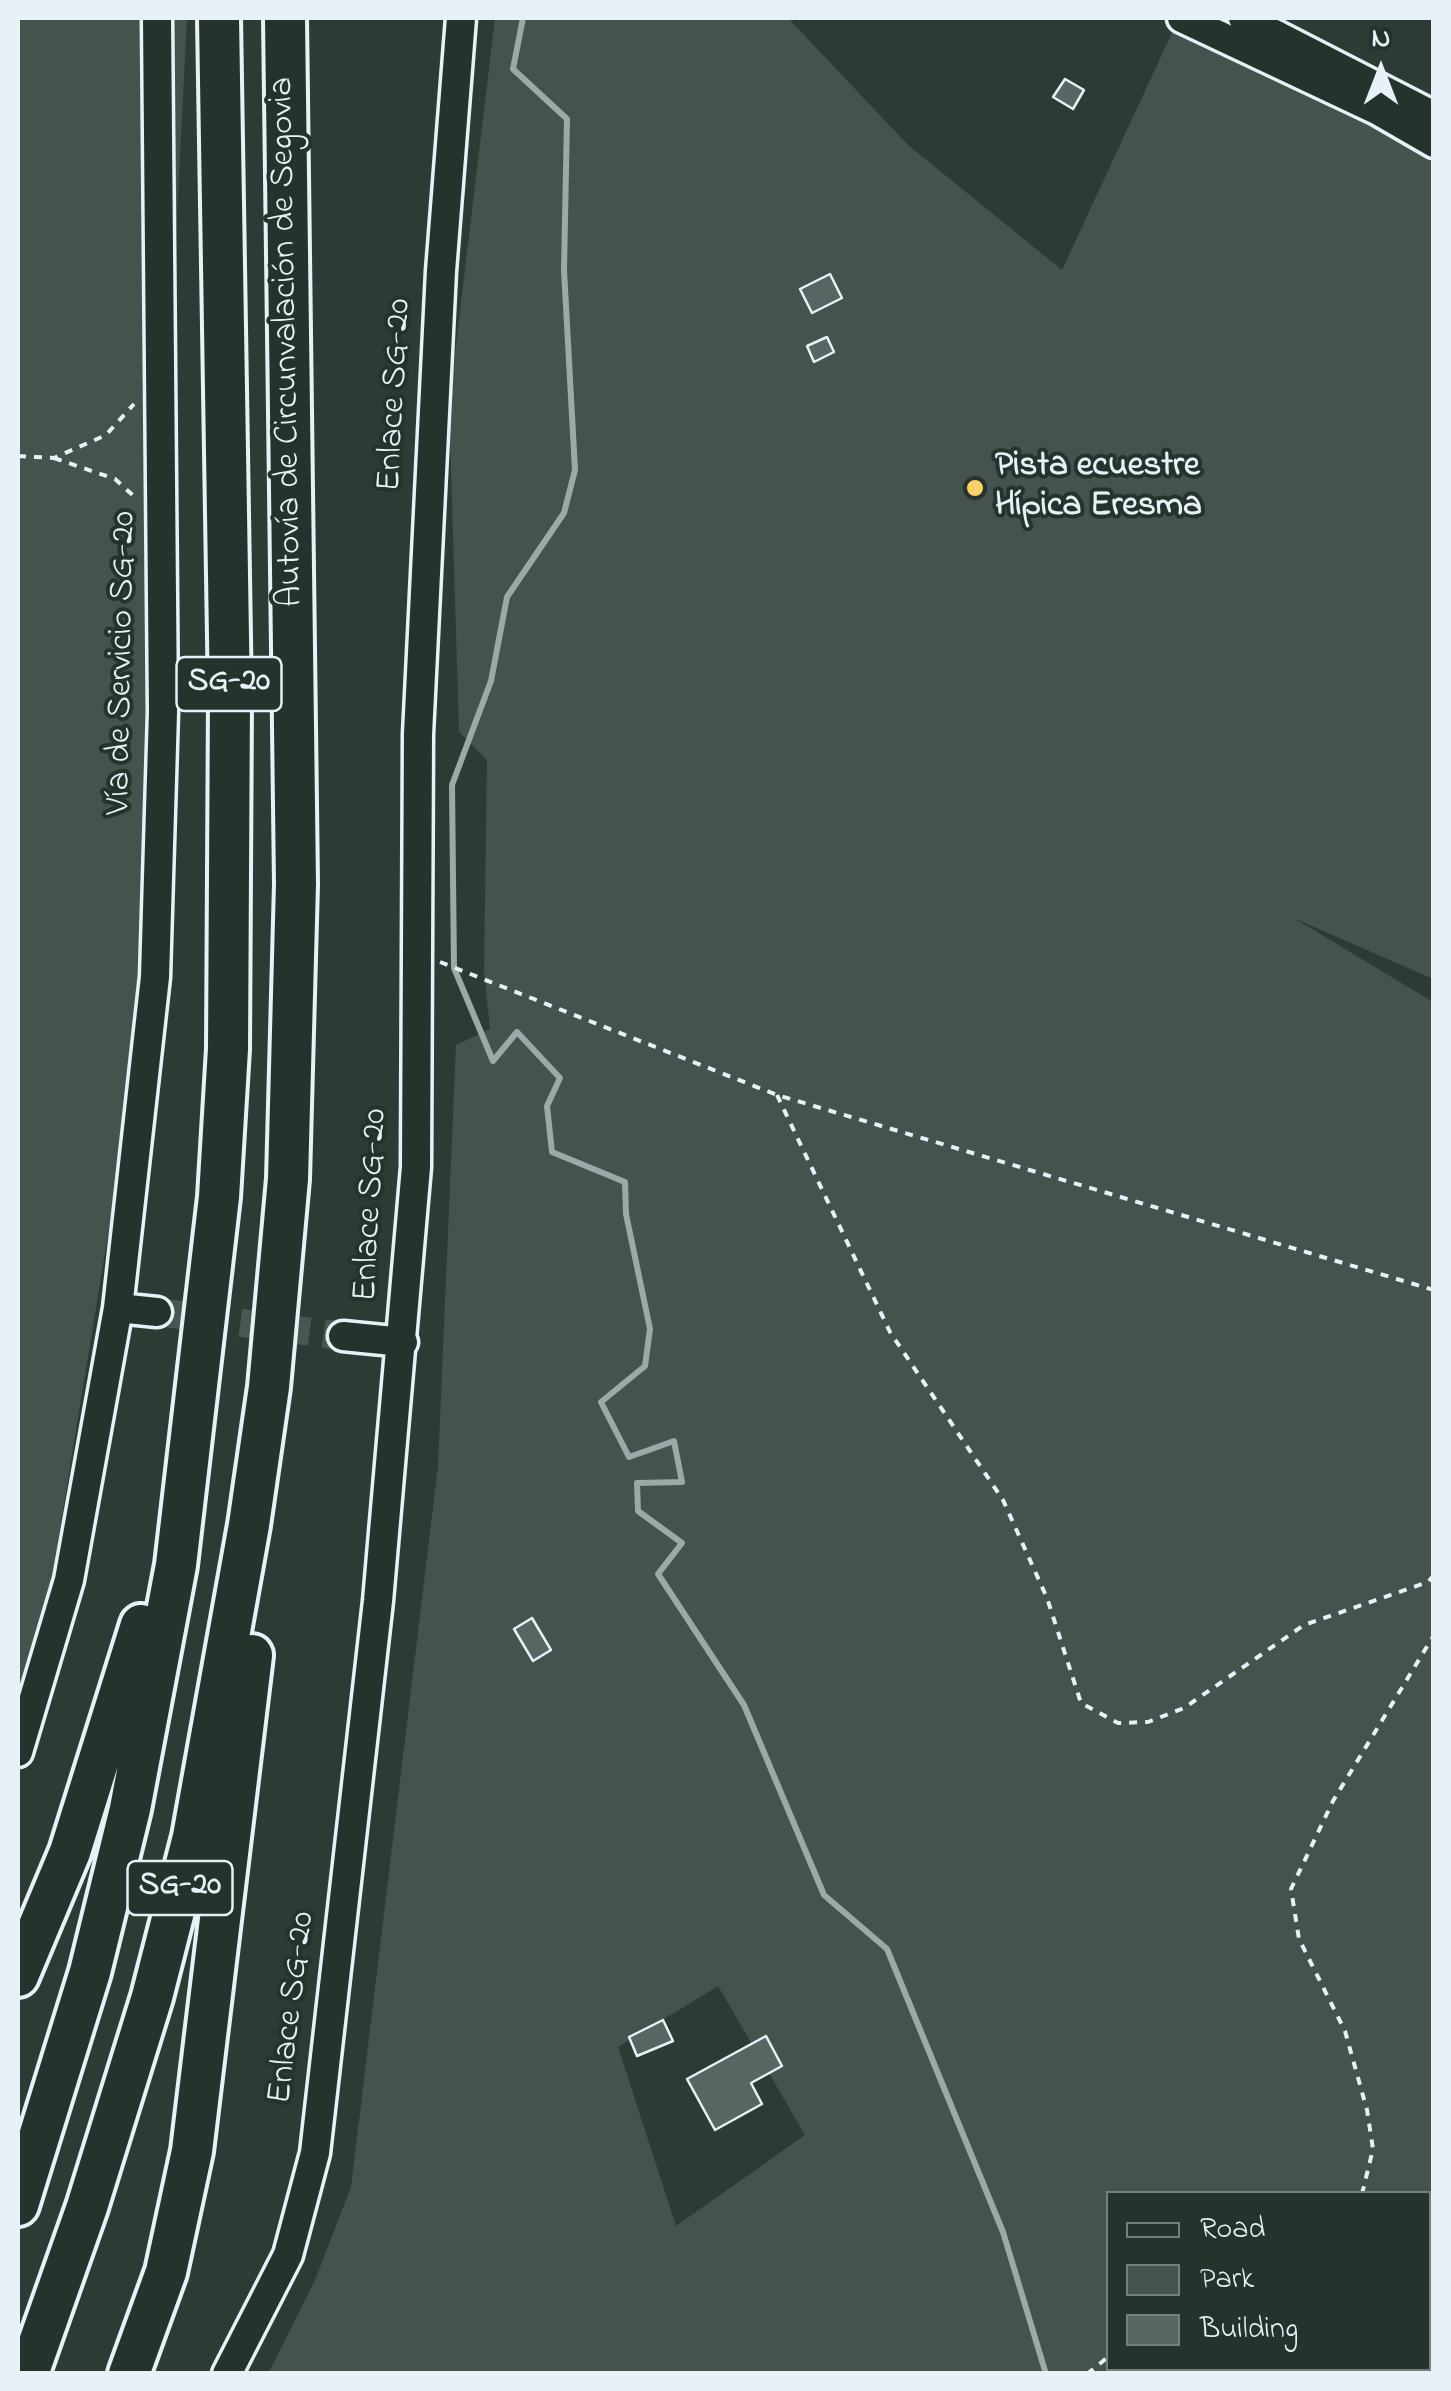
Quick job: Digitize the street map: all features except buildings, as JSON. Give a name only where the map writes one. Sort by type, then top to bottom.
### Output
[{"type":"highway","name":"Autovía de Circunvalación de Segovia","points":[[18,2205],[90,1972],[130,1809],[176,1564],[205,1349],[228,1048],[230,699],[219,18]]},
{"type":"highway","name":"Autovía de Circunvalación de Segovia","points":[[28,2374],[87,2207],[146,2016],[193,1838],[269,1387],[288,1180],[296,884],[285,18]]},
{"type":"highway","points":[[18,1976],[70,1852],[114,1720],[144,1615],[174,1452],[205,1349]]},
{"type":"highway","points":[[130,2374],[166,2272],[192,2151],[258,1607],[269,1387]]},
{"type":"street","name":"Vía de Servicio SG-20","points":[[18,1752],[69,1580],[118,1308],[155,977],[163,524],[156,18]]},
{"type":"street","name":"Enlace SG-20","points":[[227,2374],[288,2255],[315,2153],[403,1342],[416,1167],[419,715],[441,271],[460,18]]},
{"type":"street","points":[[1182,18],[1377,110],[1434,144]]},
{"type":"street","points":[[1243,18],[1434,116]]},
{"type":"street","points":[[118,1308],[157,1312]]},
{"type":"street","points":[[343,1336],[403,1342]]},
{"type":"path","points":[[54,458],[106,435],[163,371]]},
{"type":"path","points":[[18,456],[54,458],[115,478],[163,524]]},
{"type":"path","points":[[417,953],[777,1095],[1433,1288]]},
{"type":"path","points":[[777,1095],[890,1332],[1002,1500],[1047,1598],[1080,1703],[1118,1723],[1148,1722],[1184,1708],[1304,1625],[1428,1582],[1434,1575]]},
{"type":"path","points":[[1363,2191],[1372,2149],[1367,2110],[1345,2031],[1299,1939],[1291,1889],[1333,1800],[1434,1635]]},
{"type":"green space","points":[[18,18],[187,18],[133,1081],[41,1645],[18,1707]]},
{"type":"green space","points":[[495,18],[788,18],[908,145],[1062,270],[1177,22],[1433,143],[1433,979],[1294,918],[1433,1002],[1433,2373],[268,2374],[315,2280],[351,2187],[438,1466],[456,1045],[490,1029],[484,971],[487,760],[459,732],[449,403]],"holes":[[[718,1986],[805,2135],[676,2226],[618,2047]]]},
{"type":"waterway","points":[[523,18],[513,69],[567,119],[564,270],[575,470],[564,513],[507,597],[491,681],[452,785],[454,968],[493,1061],[517,1032],[560,1078],[547,1106],[552,1152],[625,1182],[626,1214],[650,1329],[645,1366],[601,1402],[629,1457],[674,1441],[682,1482],[637,1483],[638,1511],[682,1543],[658,1574],[744,1705],[824,1895],[887,1949],[1003,2232],[1046,2374]]},
{"type":"tunnel","points":[[157,1312],[343,1336]]},
{"type":"place","name":"Pista ecuestre Hípica Eresma","points":[[975,488]]}]
